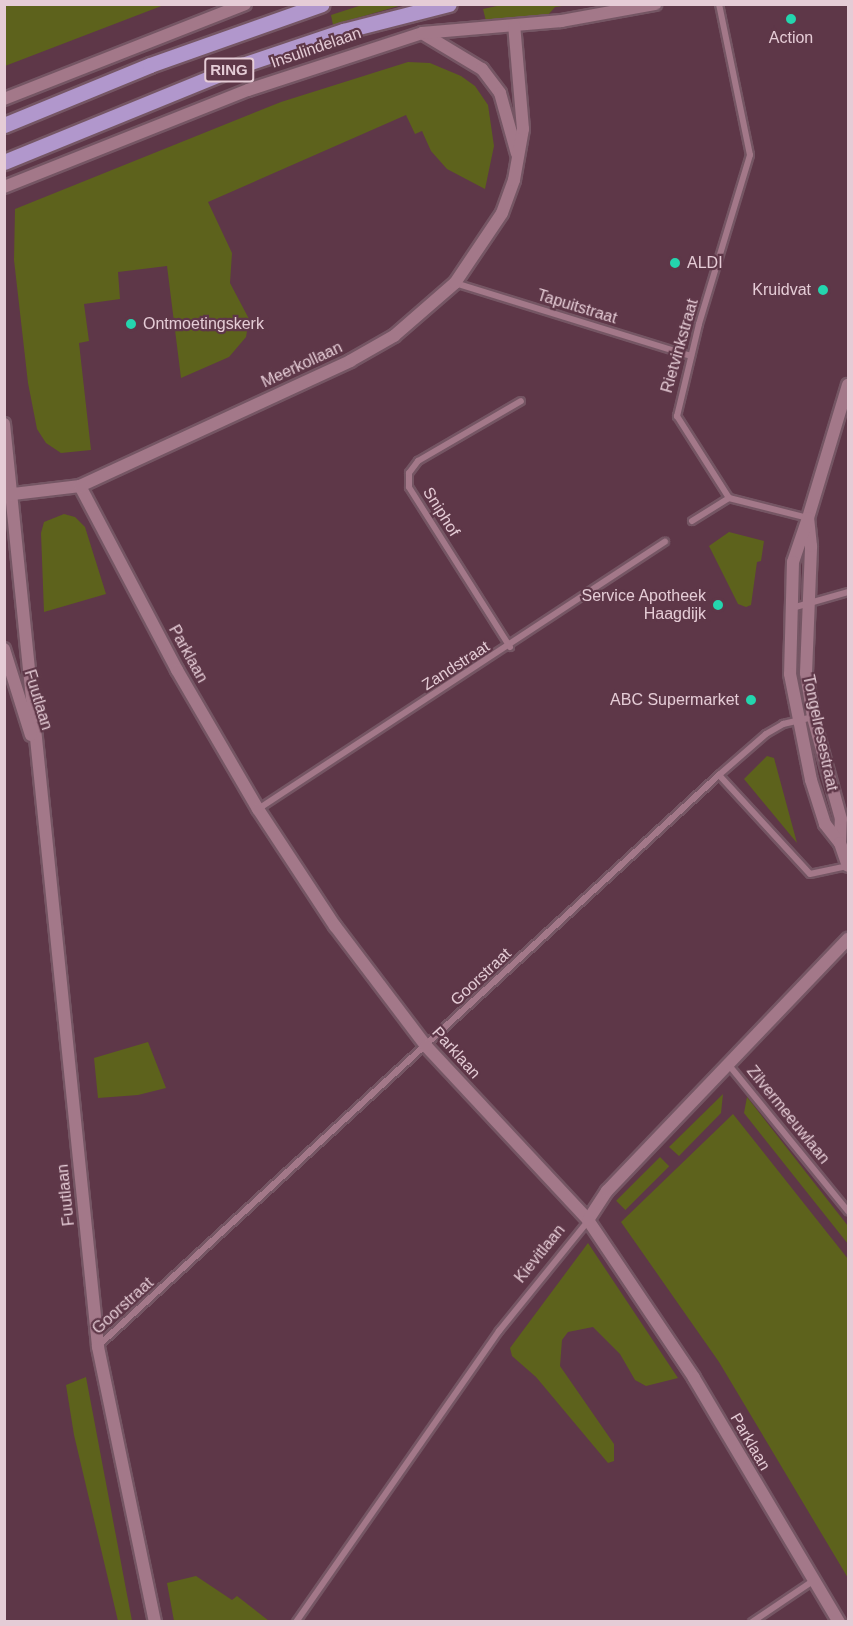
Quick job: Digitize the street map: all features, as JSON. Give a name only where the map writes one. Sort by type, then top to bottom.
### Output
[{"type":"main road","name":"RING","points":[[4,125],[150,65],[322,4]]},
{"type":"main road","name":"Insulindelaan","points":[[4,162],[242,65],[343,31],[449,4]]},
{"type":"street","points":[[4,99],[246,4]]},
{"type":"street","name":"Insulindelaan","points":[[4,187],[248,90],[422,33],[514,26],[655,4]]},
{"type":"street","name":"Rietvinkstraat","points":[[719,4],[750,155],[691,356],[677,416],[729,498]]},
{"type":"street","name":"Meerkollaan","points":[[8,495],[80,486],[350,361],[394,336],[455,284],[502,213],[524,129],[514,26]]},
{"type":"street","points":[[422,33],[482,69],[500,93],[518,155]]},
{"type":"street","name":"Tapuitstraat","points":[[455,284],[691,356]]},
{"type":"street","name":"Tongelresestraat","points":[[719,775],[810,874],[849,866],[840,843],[825,824],[797,720],[789,662],[793,562],[849,385]]},
{"type":"street","name":"Sniphof","points":[[510,647],[409,487],[409,473],[418,462],[522,401]]},
{"type":"street","name":"Fuutlaan","points":[[4,424],[8,495],[39,762],[98,1347],[155,1622]]},
{"type":"street","name":"Parklaan","points":[[80,486],[177,670],[258,809],[335,926],[426,1046],[588,1220],[694,1378],[838,1622]]},
{"type":"street","points":[[692,521],[729,498],[808,518]]},
{"type":"street","name":"Tongelresestraat","points":[[808,518],[811,546],[806,605],[806,673],[813,717],[841,819],[840,843]]},
{"type":"street","name":"Zandstraat","points":[[258,809],[510,647],[666,542]]},
{"type":"street","points":[[790,609],[849,592]]},
{"type":"street","name":"Fuutlaan","points":[[4,649],[39,762]]},
{"type":"street","name":"Goorstraat","points":[[98,1347],[719,775],[766,734],[797,720],[813,717]]},
{"type":"street","name":"Kievitlaan","points":[[296,1622],[499,1331],[588,1220],[607,1191],[849,939]]},
{"type":"street","name":"Zilvermeeuwlaan","points":[[728,1064],[849,1211]]},
{"type":"street","points":[[752,1622],[813,1581]]},
{"type":"green space","points":[[5,4],[164,5],[5,66]]},
{"type":"green space","points":[[365,4],[402,5],[333,25],[331,15]]},
{"type":"green space","points":[[506,4],[570,5],[555,7],[548,15],[486,21],[483,9]]},
{"type":"green space","points":[[408,62],[430,63],[461,76],[475,86],[488,105],[494,146],[485,189],[447,169],[431,151],[422,131],[415,134],[406,115],[208,202],[232,253],[230,283],[249,319],[246,337],[229,357],[181,378],[167,266],[118,272],[120,299],[84,304],[89,341],[79,343],[91,450],[61,453],[46,443],[37,429],[28,383],[14,260],[15,209],[281,102]]},
{"type":"green space","points":[[64,514],[75,517],[85,527],[106,594],[44,612],[41,533],[44,522]]},
{"type":"green space","points":[[729,532],[764,541],[761,561],[757,562],[751,605],[746,607],[738,604],[709,546]]},
{"type":"green space","points":[[767,756],[774,758],[797,843],[744,779]]},
{"type":"green space","points":[[148,1042],[166,1088],[138,1095],[98,1098],[94,1058]]},
{"type":"green space","points":[[723,1094],[721,1113],[679,1156],[669,1147]]},
{"type":"green space","points":[[747,1097],[848,1226],[848,1244],[744,1113]]},
{"type":"green space","points":[[733,1114],[848,1259],[848,1578],[719,1362],[621,1222]]},
{"type":"green space","points":[[660,1157],[669,1166],[625,1210],[616,1201]]},
{"type":"green space","points":[[588,1243],[678,1378],[646,1386],[635,1380],[620,1354],[593,1327],[568,1332],[562,1340],[560,1366],[614,1444],[614,1461],[608,1463],[536,1377],[512,1356],[510,1348]]},
{"type":"green space","points":[[86,1377],[132,1621],[118,1621],[74,1435],[66,1385]]},
{"type":"green space","points":[[196,1576],[232,1600],[237,1596],[269,1621],[174,1621],[167,1583]]},
{"type":"place","name":"Action","points":[[791,19]]},
{"type":"place","name":"ALDI","points":[[675,263]]},
{"type":"place","name":"Kruidvat","points":[[823,290]]},
{"type":"place","name":"Ontmoetingskerk","points":[[131,324]]},
{"type":"place","name":"Service Apotheek Haagdijk","points":[[718,605]]},
{"type":"place","name":"ABC Supermarket","points":[[751,700]]}]
